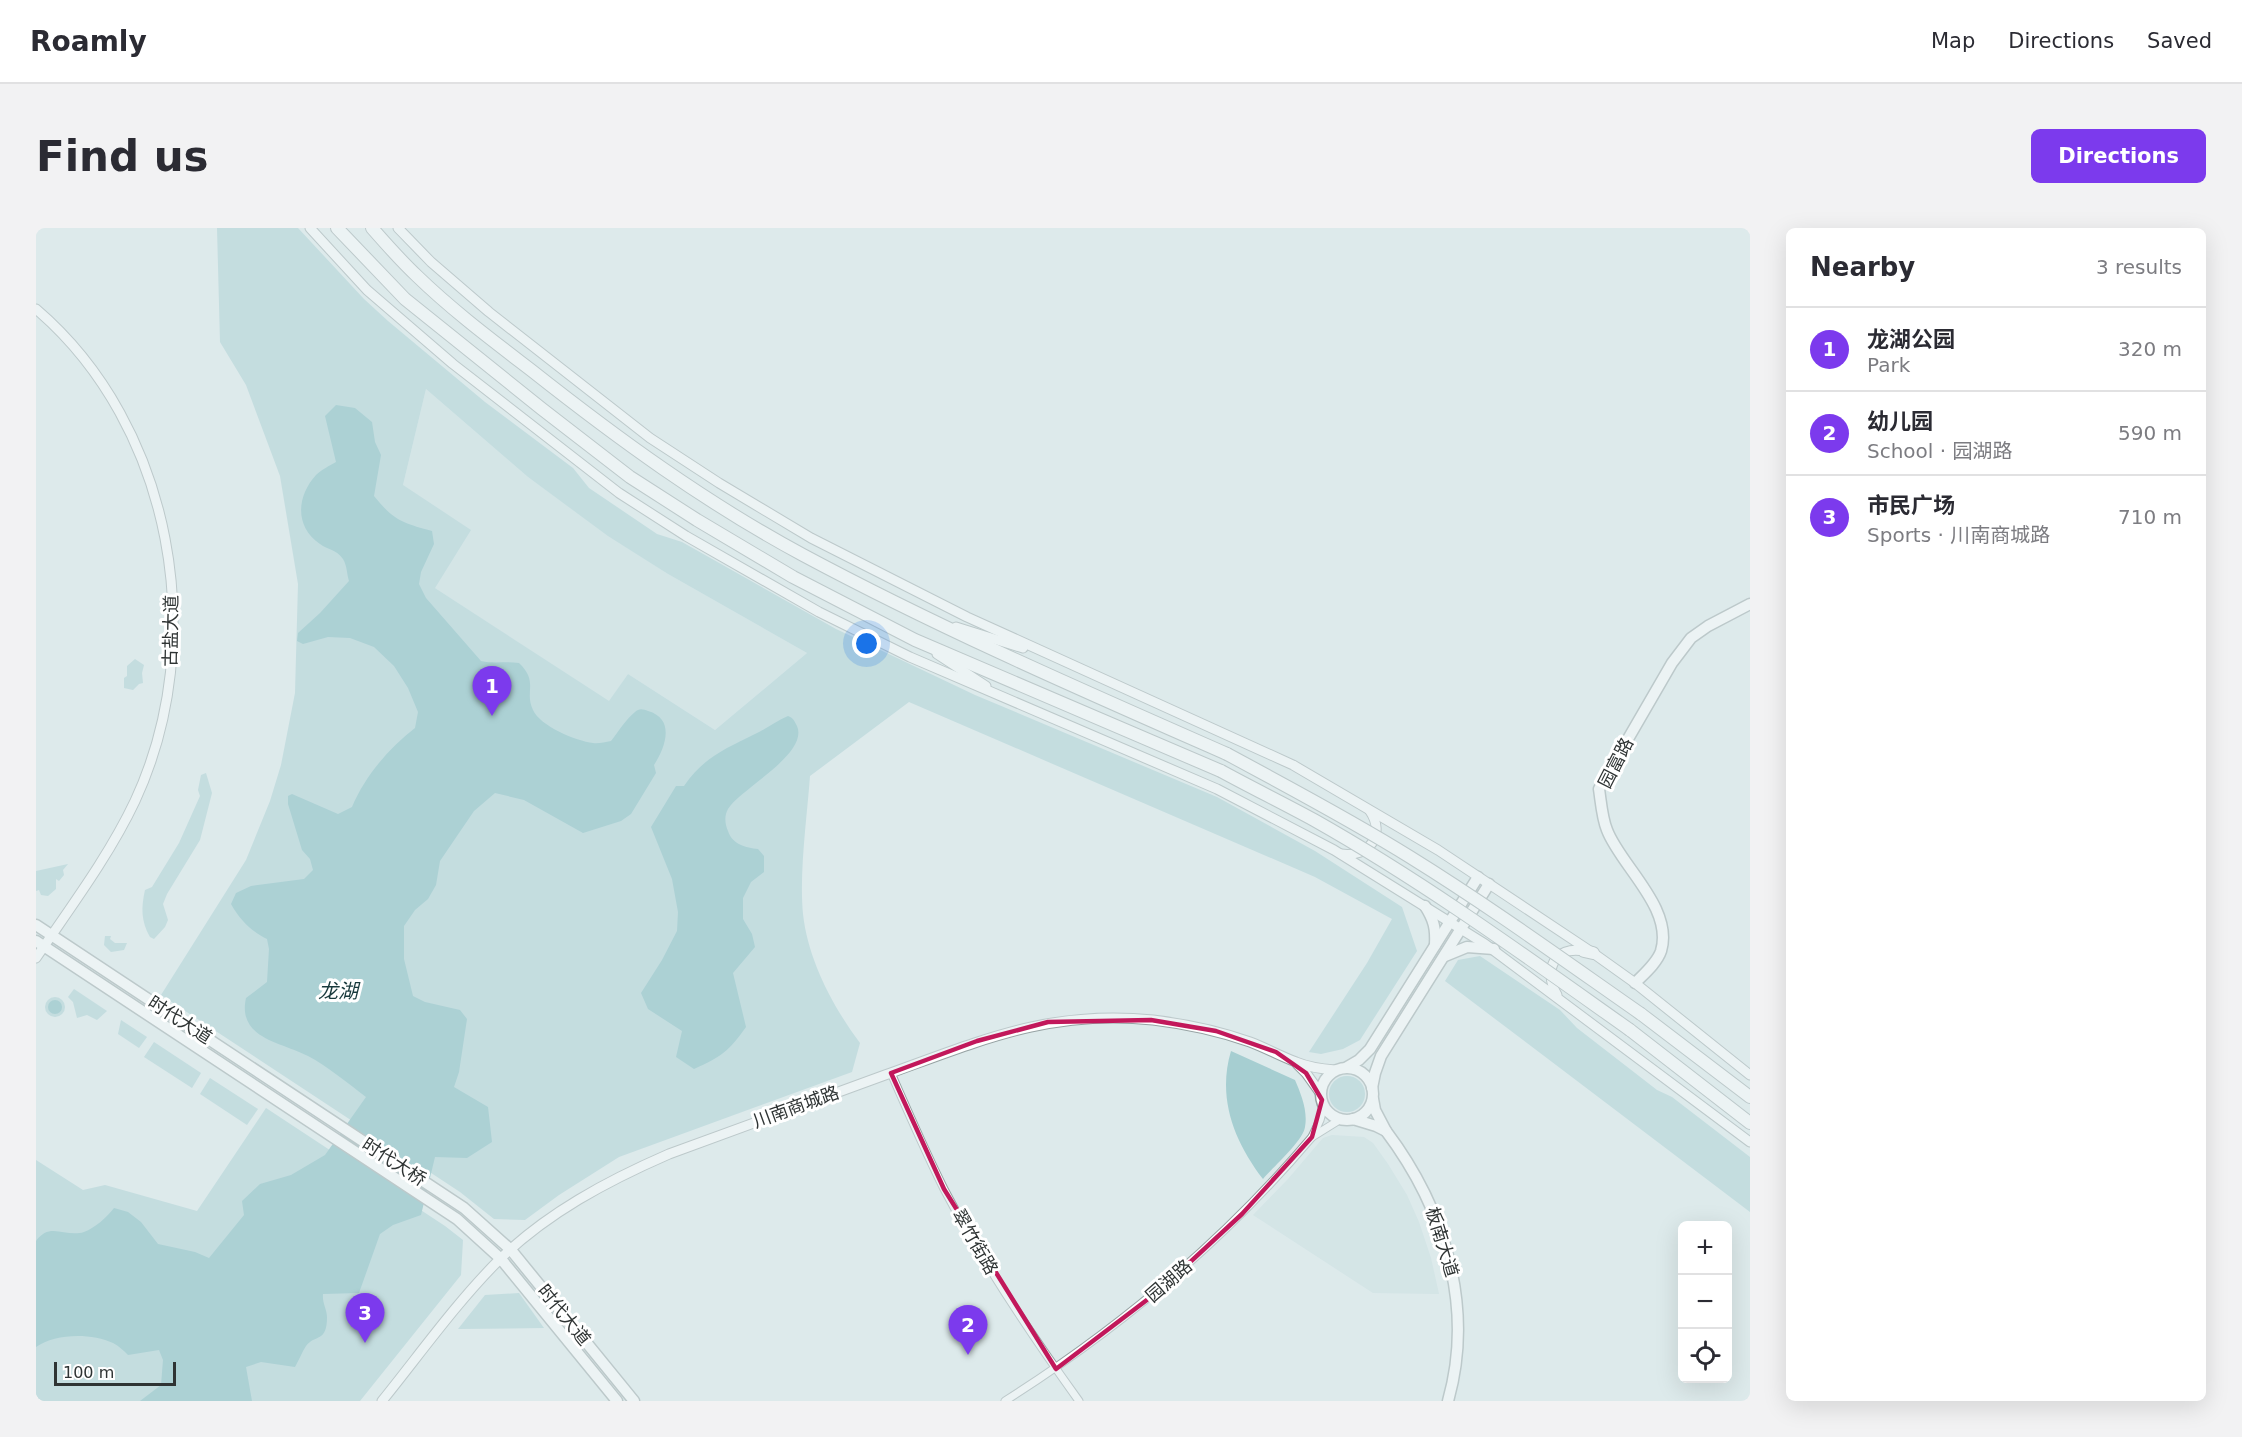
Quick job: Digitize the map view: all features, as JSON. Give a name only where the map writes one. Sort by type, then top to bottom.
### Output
[{"type":"highway","points":[[331,228],[350,243]]},
{"type":"highway","points":[[337,228],[405,299],[630,477],[696,520],[792,577],[915,640],[1221,771],[1314,820],[1504,940],[1630,1030],[1750,1123]]},
{"type":"highway","points":[[372,228],[417,277],[477,328],[640,454],[710,500],[802,554],[926,618],[1003,655],[1227,754],[1322,805],[1410,857],[1514,925],[1641,1014],[1750,1096]]},
{"type":"main road","name":"园富路","points":[[1635,983],[1651,967],[1661,952],[1663,934],[1643,883],[1622,857],[1607,830],[1599,789],[1672,663],[1691,638],[1708,626],[1750,604]]},
{"type":"main road","points":[[1386,1131],[1353,1119],[1341,1119],[1331,1114],[1322,1099],[1326,1077],[1359,1060],[1370,1049],[1478,877]]},
{"type":"main road","points":[[1353,1119],[1364,1114],[1381,1056],[1489,884]]},
{"type":"main road","points":[[1425,906],[1436,928],[1435,946]]},
{"type":"main road","name":"时代大道","points":[[36,926],[324,1116]]},
{"type":"main road","name":"时代大道","points":[[40,944],[318,1127]]},
{"type":"main road","points":[[1442,958],[1467,948],[1494,949]]},
{"type":"main road","points":[[1341,1069],[1363,1073],[1372,1093]]},
{"type":"main road","name":"板南大道","points":[[1372,1093],[1375,1110],[1386,1131],[1406,1158],[1423,1188],[1450,1259],[1456,1290],[1458,1341],[1448,1401]]},
{"type":"main road","name":"时代大桥","points":[[324,1116],[464,1208]]},
{"type":"main road","name":"时代大桥","points":[[318,1127],[458,1219]]},
{"type":"main road","name":"时代大道","points":[[464,1208],[511,1250],[634,1401]]},
{"type":"main road","name":"时代大道","points":[[458,1219],[501,1259],[617,1401]]},
{"type":"street","points":[[310,228],[367,290],[453,364],[619,494],[810,607],[910,657],[1217,789],[1334,850],[1494,949],[1750,1142]]},
{"type":"street","points":[[398,228],[431,262],[489,312],[650,438],[719,483],[812,538],[967,617],[1057,659],[1178,710],[1293,765],[1362,804],[1489,884],[1635,983],[1750,1075]]},
{"type":"street","name":"古盐大道","points":[[36,309],[79,355],[118,410],[156,502],[164,529],[174,607],[170,679],[150,763],[136,799],[121,828],[51,936],[40,944],[36,958]]},
{"type":"street","points":[[926,618],[1057,659]]},
{"type":"street","points":[[915,640],[1008,700]]},
{"type":"street","points":[[1334,850],[1351,855],[1359,854],[1373,842],[1376,834],[1374,817],[1362,804]]},
{"type":"street","points":[[1559,998],[1551,981],[1550,972],[1553,963],[1566,951],[1575,949],[1589,952]]},
{"type":"street","name":"川南商城路","points":[[382,1401],[473,1287],[501,1259],[554,1215],[593,1190],[669,1154],[944,1052],[1015,1029],[1048,1022],[1084,1019],[1151,1020],[1184,1024],[1249,1042],[1312,1067],[1341,1069]]},
{"type":"street","points":[[1295,1062],[1306,1073],[1322,1099],[1320,1120],[1312,1137]]},
{"type":"street","name":"翠竹街路","points":[[891,1073],[917,1133],[950,1198],[1008,1298],[1079,1401]]},
{"type":"street","points":[[1312,1137],[1341,1119]]},
{"type":"street","name":"园湖路","points":[[1005,1401],[1056,1369],[1160,1290],[1242,1214],[1281,1174],[1312,1137]]},
{"type":"highlighted area","points":[[1151,1020],[1216,1031],[1276,1052],[1306,1073],[1322,1100],[1312,1137],[1242,1214],[1160,1290],[1056,1369],[944,1189],[891,1073],[977,1041],[1048,1022]]},
{"type":"shaded area","points":[[217,228],[298,228],[364,299],[388,321],[485,402],[573,468],[589,488],[657,534],[682,542],[836,629],[975,695],[1217,797],[1315,851],[1402,907],[1417,951],[1360,1040],[1343,1049],[1321,1054],[1309,1052],[1367,963],[1392,919],[1315,877],[909,702],[810,776],[803,863],[803,914],[810,948],[823,982],[840,1014],[860,1043],[852,1072],[619,1157],[559,1195],[525,1220],[494,1219],[460,1192],[161,995],[246,860],[270,801],[281,765],[295,693],[298,584],[280,476],[246,385],[220,342]],"holes":[[[426,389],[528,477],[608,536],[668,574],[807,653],[715,730],[628,674],[609,701],[435,588],[471,530],[403,485]]]},
{"type":"shaded area","points":[[426,389],[528,477],[608,535],[668,574],[807,653],[715,730],[628,674],[609,702],[435,588],[403,485]]},
{"type":"shaded area","points":[[135,659],[144,665],[143,683],[133,690],[124,688],[124,678],[127,676],[127,666]]},
{"type":"shaded area","points":[[206,773],[212,793],[200,840],[167,894],[163,904],[168,920],[154,939],[150,937],[143,920],[145,890],[152,887],[179,843],[200,796],[198,790],[201,775]]},
{"type":"shaded area","points":[[68,864],[63,870],[64,875],[59,881],[56,879],[56,889],[48,896],[41,895],[39,890],[36,891],[36,871]]},
{"type":"shaded area","points":[[105,936],[111,936],[110,939],[115,943],[127,943],[124,950],[111,952],[104,945]]},
{"type":"shaded area","points":[[1480,956],[1560,1010],[1577,1028],[1657,1090],[1672,1097],[1750,1157],[1750,1212],[1445,981],[1458,960]]},
{"type":"shaded area","points":[[74,989],[107,1011],[97,1020],[87,1015],[77,1018],[73,1002],[68,997]]},
{"type":"shaded area","points":[[55,997],[62,1000],[65,1007],[62,1014],[55,1017],[48,1014],[45,1007],[48,1000]]},
{"type":"shaded area","points":[[121,1020],[147,1037],[139,1048],[118,1034]]},
{"type":"shaded area","points":[[154,1042],[201,1073],[192,1088],[144,1057]]},
{"type":"shaded area","points":[[1231,1051],[1295,1080],[1306,1115],[1305,1127],[1299,1139],[1263,1179],[1236,1134],[1227,1102],[1227,1068]]},
{"type":"shaded area","points":[[1347,1076],[1360,1081],[1365,1094],[1360,1107],[1347,1112],[1334,1107],[1329,1094],[1334,1081]]},
{"type":"shaded area","points":[[210,1078],[258,1109],[247,1125],[200,1094]]},
{"type":"shaded area","points":[[266,1108],[463,1240],[461,1275],[360,1401],[36,1401],[36,1160],[83,1190],[105,1185],[197,1211]]},
{"type":"shaded area","points":[[1332,1135],[1364,1137],[1373,1143],[1388,1164],[1407,1195],[1419,1222],[1431,1258],[1439,1294],[1373,1293],[1253,1215],[1323,1138]]},
{"type":"shaded area","points":[[519,1293],[544,1328],[458,1329],[485,1295]]},
{"type":"water","name":"龙湖","points":[[336,405],[355,408],[372,422],[375,442],[381,455],[374,496],[393,516],[432,531],[434,544],[421,572],[419,584],[426,598],[481,661],[519,663],[530,681],[531,704],[537,716],[568,736],[586,742],[611,741],[628,718],[641,709],[657,715],[662,720],[666,735],[662,751],[654,765],[656,773],[631,814],[621,821],[583,833],[524,800],[495,793],[474,811],[440,861],[436,885],[428,899],[415,910],[404,926],[404,959],[413,996],[425,1002],[460,1010],[467,1019],[459,1072],[454,1087],[488,1107],[492,1142],[467,1158],[435,1157],[421,1215],[393,1225],[380,1234],[359,1293],[323,1294],[327,1317],[325,1331],[320,1337],[309,1342],[295,1367],[261,1362],[246,1367],[252,1401],[140,1401],[161,1385],[163,1360],[159,1350],[128,1355],[113,1343],[84,1336],[53,1339],[36,1347],[36,1241],[41,1235],[52,1231],[84,1232],[100,1222],[114,1208],[128,1212],[141,1222],[158,1244],[195,1252],[209,1258],[244,1215],[242,1201],[260,1184],[291,1175],[325,1155],[366,1097],[315,1060],[264,1037],[248,1022],[245,1012],[246,998],[267,982],[269,949],[267,939],[246,924],[231,904],[236,893],[251,886],[304,879],[313,870],[310,859],[302,850],[288,804],[288,796],[292,794],[338,814],[352,807],[364,784],[379,763],[415,728],[418,712],[408,688],[394,666],[374,647],[350,638],[328,637],[303,644],[297,641],[298,633],[349,581],[343,559],[338,553],[323,546],[312,537],[302,520],[301,511],[302,501],[310,483],[318,473],[336,462],[325,416]]},
{"type":"water","points":[[788,716],[797,726],[798,737],[793,748],[772,770],[735,801],[725,817],[730,835],[736,842],[758,849],[764,856],[764,872],[751,882],[743,898],[743,919],[752,934],[755,947],[733,973],[746,1027],[724,1052],[694,1069],[676,1057],[682,1031],[648,1009],[641,993],[677,931],[678,912],[672,879],[651,827],[676,786],[684,786],[699,768],[725,749]]},
{"type":"water","points":[[52,1000],[58,1000],[62,1007],[58,1014],[52,1014],[48,1010],[48,1004]]},
{"type":"place","name":"龙湖公园","points":[[492,716]]},
{"type":"place","name":"市民广场","points":[[365,1343]]},
{"type":"place","name":"幼儿园","points":[[968,1355]]}]
